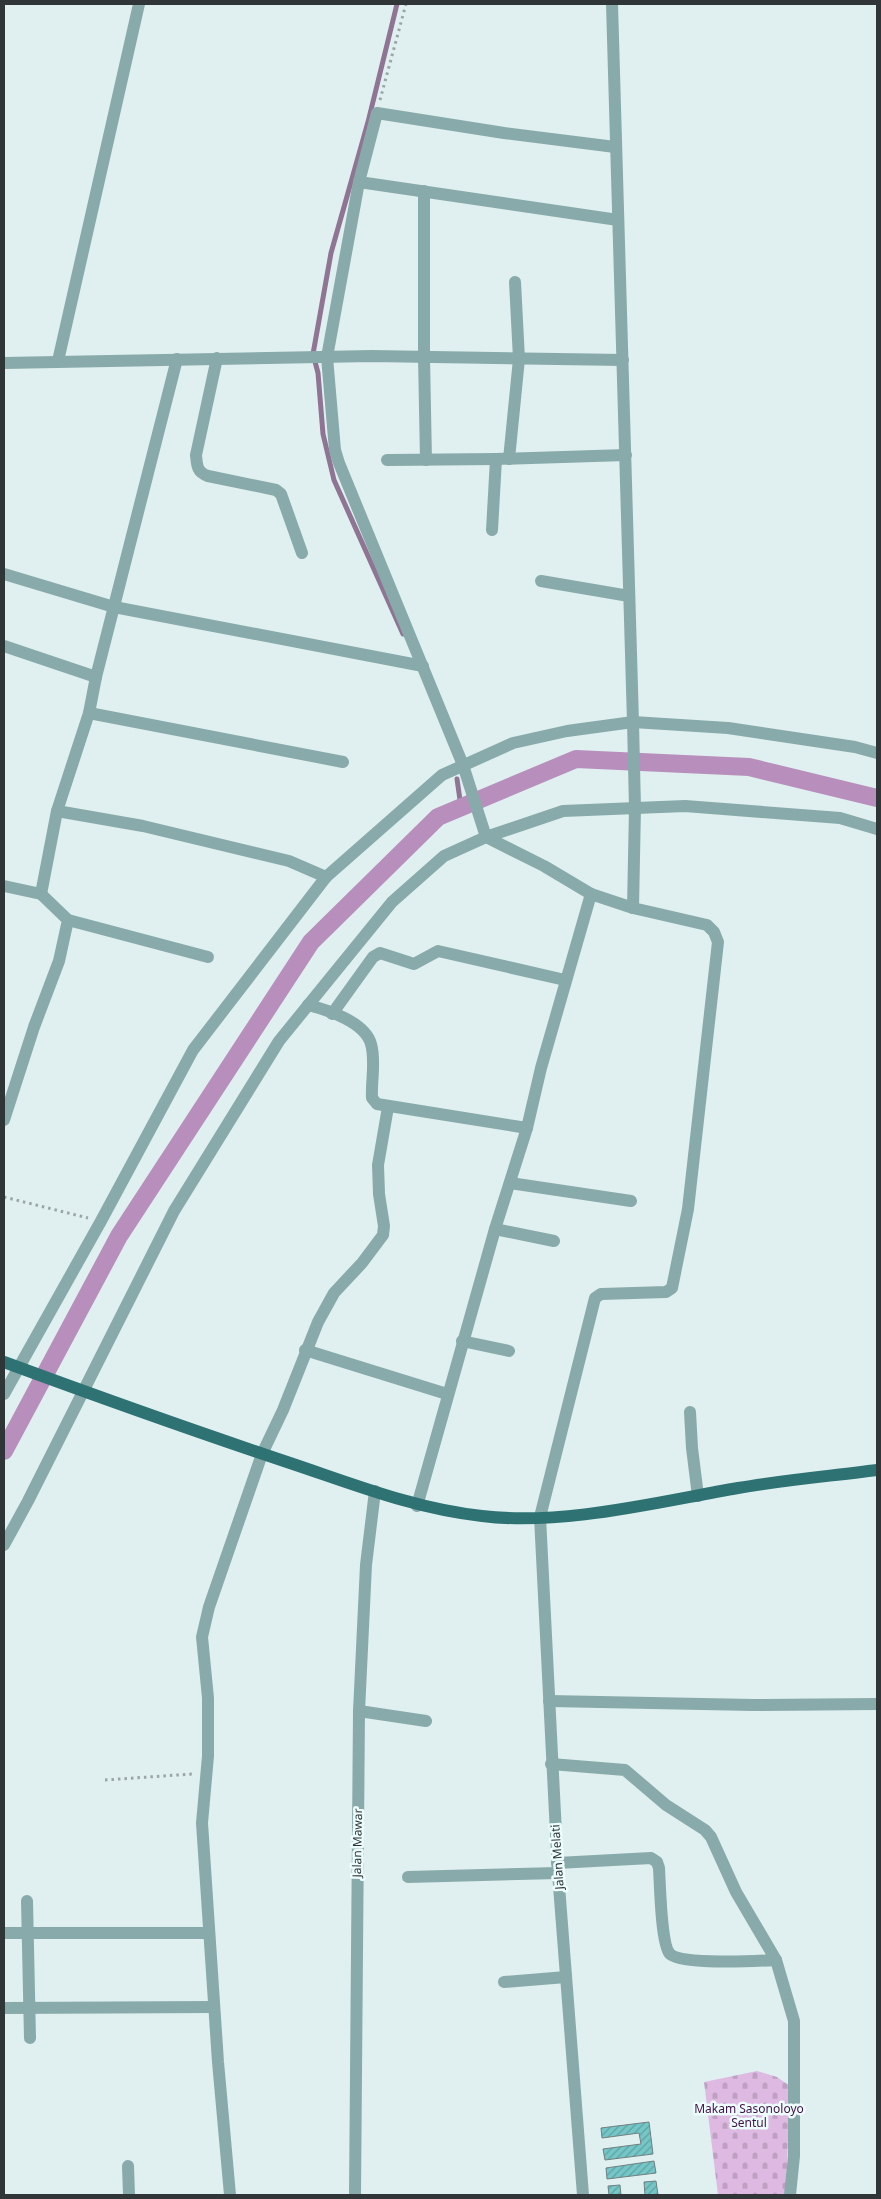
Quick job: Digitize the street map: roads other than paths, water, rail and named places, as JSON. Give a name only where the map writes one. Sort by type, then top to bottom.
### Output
[{"type":"main road","points":[[4,1362],[262,1454],[417,1506],[483,1516],[540,1517],[581,1514],[739,1488],[877,1470]]},
{"type":"street","points":[[58,361],[139,4]]},
{"type":"street","points":[[612,4],[635,808],[633,908],[591,894],[544,866],[485,835],[463,768],[335,450],[317,357],[377,113],[504,133],[615,146]]},
{"type":"street","points":[[359,182],[618,220]]},
{"type":"street","points":[[424,191],[426,460]]},
{"type":"street","points":[[492,530],[519,359],[515,282]]},
{"type":"street","points":[[4,363],[372,356],[623,360]]},
{"type":"street","points":[[217,358],[196,455],[197,466],[201,473],[208,476],[276,490],[281,494],[302,553]]},
{"type":"street","points":[[41,894],[58,812],[89,713],[96,677],[177,359]]},
{"type":"street","points":[[387,460],[626,455]]},
{"type":"street","points":[[4,574],[114,607],[423,666]]},
{"type":"street","points":[[541,581],[628,596]]},
{"type":"street","points":[[4,646],[96,677]]},
{"type":"street","points":[[89,713],[343,762]]},
{"type":"street","points":[[4,1394],[101,1221],[193,1050],[326,877],[442,775],[463,768],[513,744],[567,731],[633,726],[728,728],[855,747],[877,753]]},
{"type":"street","points":[[4,1546],[79,1390],[174,1211],[279,1041],[392,902],[444,856],[485,835],[562,811],[684,806],[840,818],[877,830]]},
{"type":"street","points":[[58,812],[143,826],[289,861],[326,877]]},
{"type":"street","points":[[4,886],[41,894],[68,920],[208,957]]},
{"type":"street","points":[[417,1506],[462,1341],[527,1128],[541,1068],[591,894]]},
{"type":"street","name":"Jalan Melati","points":[[583,2195],[551,1764],[540,1517],[595,1298],[601,1294],[669,1291],[672,1288],[688,1209],[718,942],[714,932],[707,925],[633,908]]},
{"type":"street","points":[[4,1120],[34,1027],[59,961],[68,920]]},
{"type":"street","points":[[332,1014],[373,957],[380,954],[414,964],[438,951],[566,980]]},
{"type":"street","points":[[308,1006],[354,1022],[366,1034],[371,1044],[372,1098],[377,1104],[527,1128]]},
{"type":"street","points":[[230,2195],[214,2007],[202,1823],[206,1773],[208,1698],[202,1637],[209,1607],[262,1454],[283,1410],[318,1322],[334,1293],[362,1263],[383,1235],[384,1226],[379,1194],[378,1165],[388,1107]]},
{"type":"street","points":[[510,1183],[631,1201]]},
{"type":"street","points":[[495,1229],[554,1241]]},
{"type":"street","points":[[462,1341],[509,1351]]},
{"type":"street","points":[[306,1350],[447,1394]]},
{"type":"street","points":[[690,1412],[698,1496]]},
{"type":"street","name":"Jalan Mawar","points":[[355,2195],[359,1711],[366,1565],[375,1492]]},
{"type":"street","points":[[549,1701],[753,1705],[877,1704]]},
{"type":"street","points":[[359,1711],[426,1721]]},
{"type":"street","points":[[551,1764],[625,1770],[666,1805],[705,1830],[711,1837],[736,1892],[776,1960],[794,2021],[794,2156],[790,2195]]},
{"type":"street","points":[[408,1877],[558,1868],[651,1858],[659,1868],[662,1921],[666,1945],[670,1954],[677,1958],[720,1962],[776,1960]]},
{"type":"street","points":[[27,1901],[30,2038]]},
{"type":"street","points":[[4,1933],[209,1933]]},
{"type":"street","points":[[504,1982],[566,1977]]},
{"type":"street","points":[[4,2008],[214,2007]]},
{"type":"street","points":[[128,2166],[129,2195]]},
{"type":"waterway","points":[[397,4],[368,122],[331,253],[313,354],[318,373],[323,434],[334,480],[403,634]]},
{"type":"waterway","points":[[4,1451],[119,1236],[311,942],[438,817],[576,759],[749,767],[877,798]]},
{"type":"waterway","points":[[457,779],[461,807]]},
{"type":"park label","name":"Makam Sasonoloyo Sentul","points":[[749,2115]]}]
